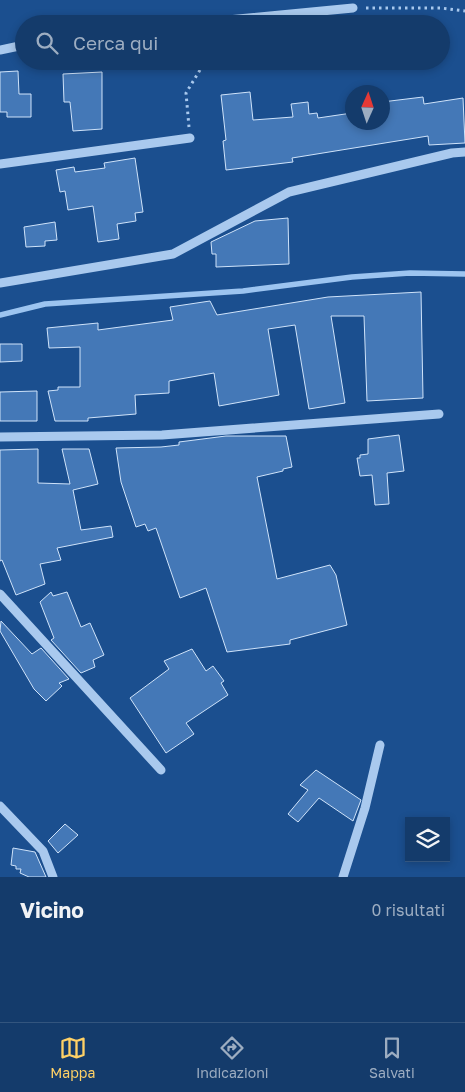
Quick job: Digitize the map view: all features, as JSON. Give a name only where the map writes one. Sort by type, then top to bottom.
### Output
[{"type":"street","points":[[280,15],[353,8]]},
{"type":"street","points":[[0,50],[15,47]]},
{"type":"street","points":[[0,164],[190,138]]},
{"type":"street","points":[[0,283],[173,254],[288,192],[452,153],[465,152]]},
{"type":"street","points":[[0,437],[162,435],[439,414]]},
{"type":"street","points":[[0,594],[161,770]]},
{"type":"street","points":[[343,877],[365,808],[380,745]]},
{"type":"street","points":[[0,806],[43,851],[52,877]]},
{"type":"path","points":[[353,8],[441,8],[465,12]]},
{"type":"path","points":[[190,138],[186,93],[200,70]]},
{"type":"building","points":[[18,71],[19,94],[31,94],[31,117],[7,117],[7,112],[0,112],[0,72]]},
{"type":"building","points":[[102,72],[102,129],[73,131],[70,102],[64,102],[63,74]]},
{"type":"building","points":[[250,92],[253,120],[293,117],[291,104],[308,102],[309,114],[317,113],[318,118],[345,114],[345,130],[390,130],[390,101],[423,97],[424,104],[463,98],[465,143],[429,145],[428,136],[292,158],[293,162],[226,170],[223,141],[226,140],[221,95]]},
{"type":"building","points":[[135,158],[143,212],[135,213],[136,221],[117,224],[119,239],[98,242],[93,206],[68,210],[65,191],[60,192],[56,170],[74,167],[75,172],[105,168],[104,163]]},
{"type":"building","points":[[288,218],[289,264],[216,267],[216,254],[212,254],[211,242],[255,221]]},
{"type":"building","points":[[55,222],[57,240],[45,241],[45,246],[26,247],[24,227]]},
{"type":"building","points":[[421,292],[423,398],[367,401],[364,316],[331,316],[345,403],[309,409],[295,325],[268,329],[279,395],[219,406],[214,373],[169,381],[169,393],[135,395],[136,414],[88,418],[88,421],[55,421],[48,391],[58,390],[58,387],[80,387],[80,347],[49,348],[47,328],[98,323],[98,330],[173,320],[170,307],[210,301],[217,315],[328,297]]},
{"type":"building","points":[[0,344],[22,344],[22,361],[0,362]]},
{"type":"building","points":[[37,391],[37,421],[0,421],[0,392]]},
{"type":"building","points":[[399,435],[404,471],[387,473],[389,504],[375,505],[372,475],[360,476],[357,458],[360,458],[360,455],[368,454],[368,439]]},
{"type":"building","points":[[226,436],[286,436],[292,467],[257,477],[277,579],[330,565],[336,575],[347,625],[290,640],[290,644],[227,652],[206,588],[180,598],[156,528],[148,531],[145,524],[136,527],[121,482],[116,448],[161,447],[179,445],[179,442]]},
{"type":"building","points":[[38,449],[38,483],[70,484],[62,449],[89,449],[98,484],[73,490],[81,530],[111,526],[113,537],[57,548],[61,560],[40,564],[45,584],[16,595],[2,560],[0,561],[0,450]]},
{"type":"building","points":[[51,592],[53,596],[67,592],[81,627],[90,623],[104,655],[93,660],[95,667],[81,673],[51,640],[54,638],[40,602]]},
{"type":"building","points":[[1,621],[32,654],[41,648],[69,679],[59,683],[62,686],[46,701],[34,689],[0,631]]},
{"type":"building","points":[[192,649],[206,671],[213,666],[224,681],[221,683],[228,695],[186,723],[194,734],[166,753],[130,698],[169,669],[164,661]]},
{"type":"building","points":[[316,770],[361,800],[353,821],[319,798],[298,822],[288,814],[308,790],[300,785]]},
{"type":"building","points":[[65,824],[78,835],[58,853],[48,841]]},
{"type":"building","points":[[13,848],[35,852],[46,877],[29,877],[20,873],[21,869],[16,869],[16,866],[11,865]]},
{"type":"waterway","points":[[0,315],[45,304],[243,291],[352,277],[410,273],[465,274]]}]
